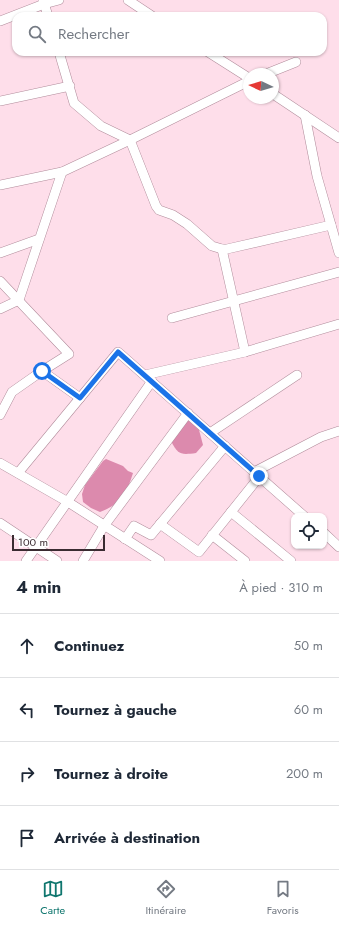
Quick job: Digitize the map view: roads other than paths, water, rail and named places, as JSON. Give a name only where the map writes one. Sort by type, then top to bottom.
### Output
[{"type":"street","points":[[20,12],[43,2],[59,0]]},
{"type":"street","points":[[128,0],[146,12]]},
{"type":"street","points":[[43,2],[47,12]]},
{"type":"street","points":[[0,21],[12,16]]},
{"type":"street","points":[[60,56],[74,103],[101,126],[130,140],[156,206],[159,210],[173,215],[187,224],[212,246],[227,249],[331,225]]},
{"type":"street","points":[[214,56],[243,76]]},
{"type":"street","points":[[279,69],[296,62]]},
{"type":"street","points":[[0,185],[62,172],[130,140],[243,83]]},
{"type":"street","points":[[0,101],[70,86]]},
{"type":"street","points":[[279,98],[339,138]]},
{"type":"street","points":[[305,115],[317,176],[339,253]]},
{"type":"street","points":[[0,309],[19,300],[62,172]]},
{"type":"street","points":[[0,253],[39,239]]},
{"type":"street","points":[[222,249],[245,352]]},
{"type":"street","points":[[172,318],[339,272]]},
{"type":"street","points":[[0,281],[69,354],[12,392],[0,415]]},
{"type":"street","points":[[26,561],[68,502],[149,378],[245,352],[339,324]]},
{"type":"street","points":[[18,473],[118,352],[301,513]]},
{"type":"street","points":[[42,371],[80,398]]},
{"type":"street","points":[[210,433],[297,376]]},
{"type":"street","points":[[83,561],[104,526],[188,413]]},
{"type":"street","points":[[160,524],[198,552],[231,512],[257,474],[321,437],[339,432]]},
{"type":"street","points":[[125,539],[134,526],[152,535],[225,446]]},
{"type":"street","points":[[0,463],[68,502],[160,561]]},
{"type":"street","points":[[231,512],[291,561]]},
{"type":"street","points":[[0,524],[58,561]]},
{"type":"street","points":[[212,535],[245,561]]},
{"type":"street","points":[[327,536],[339,546]]}]
